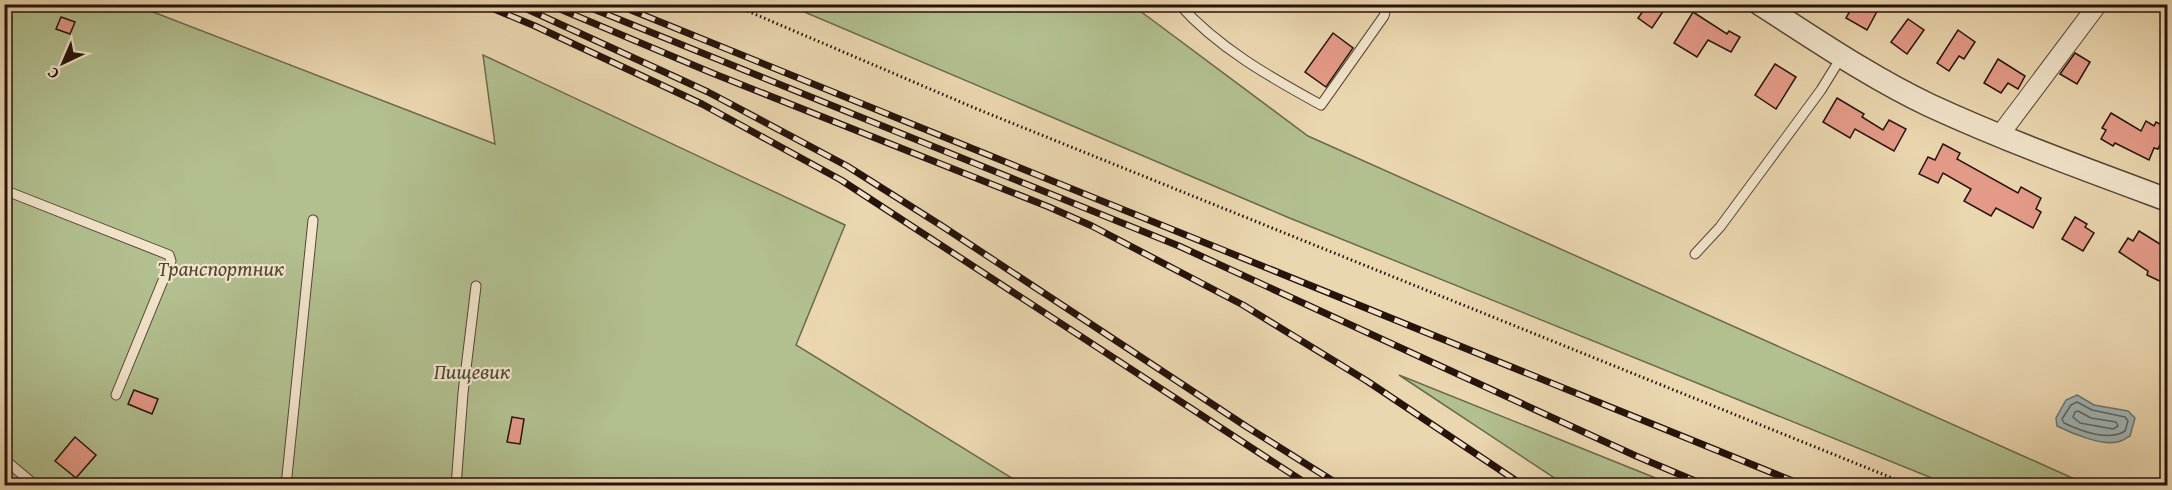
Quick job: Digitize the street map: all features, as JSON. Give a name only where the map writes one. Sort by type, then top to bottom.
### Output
[{"type":"street","points":[[1760,4],[1842,56],[1928,104],[2000,136],[2168,200]]},
{"type":"street","points":[[2000,136],[2098,4]]},
{"type":"lane","points":[[1179,4],[1193,20],[1224,45],[1321,105],[1384,16],[1387,4]]},
{"type":"lane","points":[[1695,254],[1720,227],[1821,90],[1842,56]]},
{"type":"lane","points":[[4,190],[169,255],[171,261],[116,395]]},
{"type":"lane","points":[[286,486],[313,220]]},
{"type":"lane","points":[[456,486],[463,393],[476,286]]},
{"type":"lane","points":[[4,459],[36,486]]},
{"type":"path","points":[[731,4],[977,110],[1912,486]]},
{"type":"green space","name":"Транспортник","points":[[4,5],[135,5],[495,144],[483,55],[845,225],[796,345],[1023,485],[5,485]]},
{"type":"green space","points":[[788,5],[1132,5],[1308,136],[2088,485],[1949,485],[1287,217]]},
{"type":"green space","points":[[1399,375],[1673,485],[1565,485]]},
{"type":"water","points":[[2077,395],[2094,405],[2128,411],[2135,418],[2130,436],[2119,442],[2095,441],[2057,426],[2056,418],[2066,400]]},
{"type":"building","points":[[1648,4],[1668,4],[1652,28],[1638,18]]},
{"type":"building","points":[[1854,4],[1881,4],[1867,30],[1846,18]]},
{"type":"building","points":[[1693,12],[1727,34],[1729,31],[1740,37],[1731,52],[1708,40],[1697,57],[1674,43]]},
{"type":"building","points":[[61,17],[75,22],[70,34],[56,29]]},
{"type":"building","points":[[1908,19],[1924,30],[1907,54],[1891,42]]},
{"type":"building","points":[[1958,30],[1975,42],[1964,59],[1959,56],[1949,71],[1937,63]]},
{"type":"building","points":[[1333,33],[1353,48],[1326,87],[1305,72]]},
{"type":"building","points":[[2075,53],[2090,62],[2077,84],[2060,74]]},
{"type":"building","points":[[1998,59],[2025,76],[2018,89],[2008,83],[2001,93],[1984,83]]},
{"type":"building","points":[[1775,64],[1796,77],[1776,109],[1755,95]]},
{"type":"building","points":[[1837,98],[1864,114],[1862,117],[1883,130],[1889,120],[1906,129],[1894,151],[1855,129],[1850,138],[1823,122]]},
{"type":"building","points":[[2111,113],[2141,131],[2146,121],[2154,126],[2156,122],[2168,128],[2158,149],[2154,148],[2149,160],[2115,143],[2113,146],[2101,139],[2106,130],[2102,128]]},
{"type":"building","points":[[1943,144],[1960,153],[1957,159],[2018,193],[2021,187],[2041,198],[2036,209],[2041,212],[2033,228],[1996,208],[1991,216],[1964,201],[1971,189],[1943,173],[1938,183],[1919,174],[1928,157],[1935,160]]},
{"type":"building","points":[[2075,217],[2087,224],[2085,227],[2094,233],[2083,251],[2062,239]]},
{"type":"building","points":[[2139,231],[2168,249],[2168,285],[2147,275],[2148,271],[2119,252],[2128,238],[2133,241]]},
{"type":"building","points":[[134,390],[158,399],[152,414],[128,404]]},
{"type":"building","points":[[512,417],[524,419],[520,444],[507,442]]},
{"type":"building","points":[[75,437],[96,455],[76,478],[55,461]]},
{"type":"railway","points":[[482,4],[535,26],[702,104],[841,180],[1310,486]]},
{"type":"railway","points":[[516,4],[708,92],[847,166],[1341,486]]},
{"type":"railway","points":[[548,4],[712,73],[1092,226],[1243,305],[1367,381],[1524,486]]},
{"type":"railway","points":[[581,4],[1179,246],[1636,456],[1707,486]]},
{"type":"railway","points":[[616,4],[1805,486]]},
{"type":"park label","name":"Пищевик","points":[[472,372]]}]
